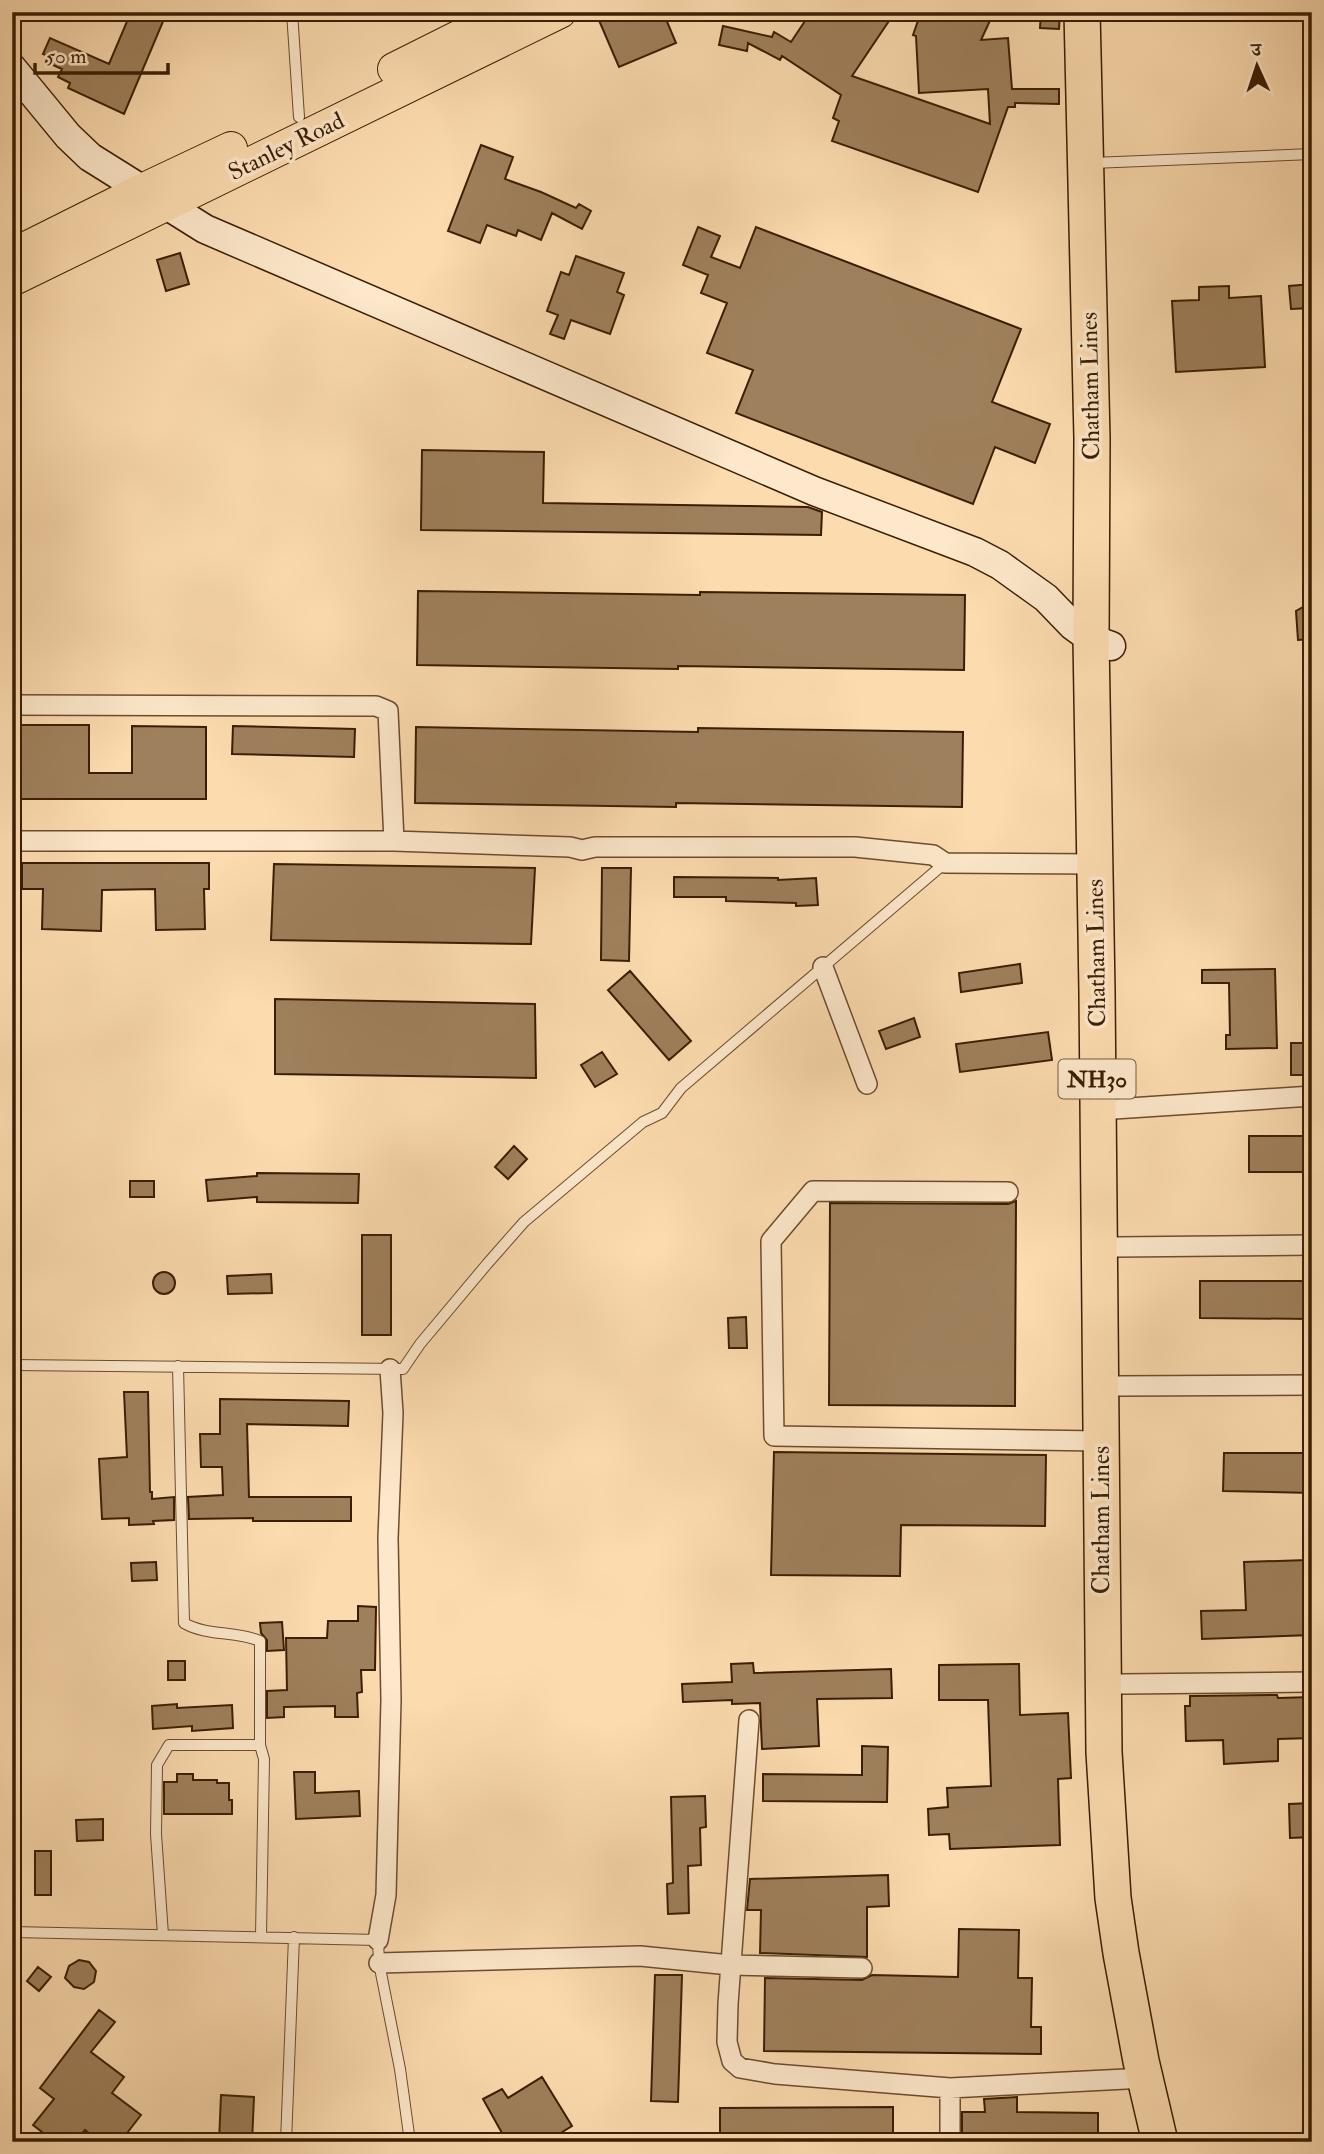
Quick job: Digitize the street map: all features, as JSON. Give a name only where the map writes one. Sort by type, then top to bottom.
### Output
[{"type":"highway","name":"Chatham Lines","points":[[1083,12],[1093,163],[1101,643],[1114,1110],[1121,1684],[1129,1857],[1147,1994],[1177,2142]]},
{"type":"highway","name":"Chatham Lines","points":[[1093,163],[1098,12]]},
{"type":"highway","name":"Chatham Lines","points":[[1101,643],[1095,864],[1104,1752],[1113,1898],[1145,2078],[1160,2142]]},
{"type":"main road","name":"Stanley Road","points":[[12,280],[153,197],[299,117],[508,12]]},
{"type":"main road","name":"Stanley Road","points":[[12,255],[153,197],[560,12]]},
{"type":"street","points":[[12,68],[68,136],[90,156],[205,229],[814,491],[975,552],[1000,565],[1046,598],[1073,626],[1101,643]]},
{"type":"street","points":[[12,705],[376,706],[387,711],[394,841]]},
{"type":"street","points":[[12,841],[394,841],[570,847],[582,850],[595,847],[855,848],[933,855],[945,863],[1095,864]]},
{"type":"street","points":[[823,967],[867,1084]]},
{"type":"street","points":[[1114,1110],[1312,1096]]},
{"type":"street","points":[[1008,1192],[813,1191],[771,1241],[774,1436],[1100,1441]]},
{"type":"street","points":[[1115,1247],[1312,1245]]},
{"type":"street","points":[[379,1940],[386,1895],[391,1700],[388,1538],[393,1413],[390,1369]]},
{"type":"street","points":[[1117,1386],[1312,1385]]},
{"type":"street","points":[[1121,1684],[1312,1682]]},
{"type":"street","points":[[749,1720],[730,1965],[727,2042],[732,2061],[740,2068],[775,2074],[950,2088],[1145,2078]]},
{"type":"street","points":[[379,1963],[640,1956],[730,1965],[862,1968]]},
{"type":"street","points":[[950,2088],[950,2142]]},
{"type":"lane","points":[[292,12],[299,117]]},
{"type":"lane","points":[[1093,163],[1312,154]]},
{"type":"lane","points":[[12,1365],[403,1369],[420,1344],[478,1274],[524,1223],[643,1122],[662,1113],[681,1088],[945,863]]},
{"type":"lane","points":[[178,1366],[184,1623],[193,1628],[244,1634],[260,1640],[260,1745],[264,1759],[261,1937]]},
{"type":"lane","points":[[163,1935],[156,1834],[157,1765],[169,1745],[260,1745]]},
{"type":"lane","points":[[12,1932],[379,1940],[379,1963],[400,2069],[410,2142]]},
{"type":"lane","points":[[286,2142],[294,1937]]},
{"type":"building","points":[[131,12],[167,12],[124,114],[68,88],[70,83],[58,77],[62,69],[46,62],[48,56],[43,54],[50,38],[109,64]]},
{"type":"building","points":[[612,12],[663,12],[676,43],[619,67],[598,18]]},
{"type":"building","points":[[811,12],[895,12],[852,76],[990,124],[988,89],[919,93],[916,36],[913,35],[921,12],[994,12],[981,40],[1008,38],[1012,89],[1059,89],[1059,104],[1015,103],[1015,107],[1008,107],[978,192],[832,141],[839,121],[833,118],[841,95],[782,56],[780,60],[748,43],[747,51],[719,45],[723,26],[772,37],[774,32],[791,42]]},
{"type":"building","points":[[1041,12],[1060,12],[1059,29],[1040,28]]},
{"type":"building","points":[[481,145],[513,157],[505,179],[576,208],[579,204],[591,211],[582,229],[552,213],[541,240],[518,230],[516,236],[487,225],[480,243],[448,231]]},
{"type":"building","points":[[698,227],[720,236],[711,257],[740,268],[756,227],[1021,329],[992,402],[1050,424],[1035,463],[995,447],[973,504],[736,413],[753,370],[707,353],[727,303],[701,293],[708,275],[683,265]]},
{"type":"building","points":[[180,253],[189,284],[166,291],[157,260]]},
{"type":"building","points":[[576,256],[624,273],[617,292],[624,295],[610,334],[571,320],[564,339],[550,334],[558,315],[547,311],[561,272],[569,275]]},
{"type":"building","points":[[1312,284],[1312,308],[1291,309],[1289,286]]},
{"type":"building","points":[[1229,286],[1229,298],[1261,296],[1265,367],[1176,372],[1172,301],[1199,300],[1199,287]]},
{"type":"building","points":[[422,450],[544,452],[543,503],[808,507],[822,512],[821,535],[421,530]]},
{"type":"building","points":[[418,591],[965,595],[964,670],[417,665]]},
{"type":"building","points":[[1312,602],[1312,639],[1298,640],[1296,611]]},
{"type":"building","points":[[12,725],[89,725],[89,773],[132,773],[132,726],[206,727],[206,799],[12,799]]},
{"type":"building","points":[[233,726],[355,729],[354,757],[232,754]]},
{"type":"building","points":[[416,727],[698,732],[698,728],[963,732],[962,807],[415,803]]},
{"type":"building","points":[[22,863],[209,863],[209,889],[204,889],[205,929],[156,930],[155,889],[102,890],[101,931],[42,929],[43,889],[22,889]]},
{"type":"building","points":[[274,864],[535,868],[531,944],[271,940]]},
{"type":"building","points":[[602,868],[631,868],[629,961],[601,960]]},
{"type":"building","points":[[674,877],[778,880],[816,878],[818,905],[726,901],[726,897],[674,897]]},
{"type":"building","points":[[1020,964],[1022,983],[961,992],[959,973]]},
{"type":"building","points":[[1275,969],[1277,1048],[1226,1049],[1226,1035],[1230,1035],[1229,983],[1202,983],[1202,970]]},
{"type":"building","points":[[630,971],[691,1041],[669,1060],[608,990]]},
{"type":"building","points":[[275,999],[535,1004],[536,1078],[275,1074]]},
{"type":"building","points":[[914,1018],[920,1037],[886,1049],[879,1031]]},
{"type":"building","points":[[1048,1032],[1052,1060],[960,1072],[956,1044]]},
{"type":"building","points":[[1291,1043],[1312,1043],[1312,1075],[1291,1075]]},
{"type":"building","points":[[602,1052],[617,1074],[595,1087],[581,1065]]},
{"type":"building","points":[[1249,1136],[1312,1136],[1312,1172],[1249,1172]]},
{"type":"building","points":[[514,1146],[527,1159],[508,1179],[495,1167]]},
{"type":"building","points":[[257,1173],[359,1174],[358,1203],[257,1202],[257,1197],[208,1201],[206,1180],[257,1176]]},
{"type":"building","points":[[130,1181],[154,1181],[154,1197],[130,1197]]},
{"type":"building","points":[[1016,1201],[1015,1406],[829,1405],[830,1203],[1008,1204]]},
{"type":"building","points":[[362,1235],[391,1235],[391,1335],[362,1335]]},
{"type":"building","points":[[160,1272],[168,1272],[175,1279],[175,1287],[168,1294],[160,1294],[153,1287],[153,1279]]},
{"type":"building","points":[[271,1274],[272,1293],[228,1294],[227,1276]]},
{"type":"building","points":[[1200,1281],[1312,1281],[1312,1319],[1200,1318]]},
{"type":"building","points":[[746,1317],[747,1348],[729,1348],[728,1318]]},
{"type":"building","points":[[124,1392],[148,1392],[150,1492],[152,1499],[174,1497],[174,1520],[129,1525],[129,1518],[102,1519],[99,1459],[127,1457]]},
{"type":"building","points":[[220,1399],[349,1401],[348,1426],[247,1424],[249,1497],[351,1497],[351,1521],[189,1519],[188,1497],[223,1495],[222,1467],[201,1467],[200,1434],[220,1434]]},
{"type":"building","points":[[774,1452],[1046,1455],[1045,1526],[901,1525],[900,1576],[771,1575]]},
{"type":"building","points":[[1224,1453],[1312,1453],[1312,1493],[1223,1491]]},
{"type":"building","points":[[1307,1560],[1312,1635],[1202,1639],[1201,1611],[1246,1610],[1244,1562]]},
{"type":"building","points":[[156,1562],[157,1580],[132,1581],[131,1563]]},
{"type":"building","points":[[358,1606],[376,1607],[375,1670],[361,1670],[362,1692],[357,1693],[358,1717],[335,1717],[335,1706],[284,1707],[284,1717],[267,1718],[267,1691],[287,1690],[286,1638],[327,1638],[328,1621],[358,1621]]},
{"type":"building","points":[[282,1622],[284,1650],[267,1651],[267,1640],[261,1633],[260,1623]]},
{"type":"building","points":[[168,1661],[185,1661],[185,1680],[168,1680]]},
{"type":"building","points":[[753,1663],[754,1673],[891,1669],[892,1698],[817,1699],[819,1746],[762,1749],[760,1703],[732,1704],[732,1700],[683,1702],[682,1684],[732,1682],[731,1664]]},
{"type":"building","points":[[1019,1664],[1020,1715],[1068,1713],[1071,1778],[1058,1779],[1060,1845],[950,1849],[949,1834],[929,1835],[928,1809],[948,1807],[947,1788],[991,1786],[988,1700],[939,1700],[939,1665]]},
{"type":"building","points":[[1277,1695],[1278,1698],[1312,1697],[1312,1738],[1278,1739],[1278,1761],[1224,1764],[1223,1740],[1186,1741],[1185,1706],[1190,1706],[1190,1696]]},
{"type":"building","points":[[177,1704],[177,1708],[232,1705],[233,1728],[192,1731],[192,1726],[153,1729],[152,1706]]},
{"type":"building","points":[[862,1746],[888,1747],[887,1802],[763,1801],[763,1774],[862,1775]]},
{"type":"building","points":[[294,1772],[315,1772],[315,1793],[359,1791],[360,1816],[296,1819]]},
{"type":"building","points":[[177,1774],[193,1774],[193,1780],[229,1783],[232,1814],[164,1814],[164,1782],[177,1782]]},
{"type":"building","points":[[705,1796],[706,1827],[700,1828],[701,1865],[688,1866],[689,1913],[668,1914],[667,1884],[673,1883],[671,1797]]},
{"type":"building","points":[[1312,1803],[1312,1837],[1290,1838],[1289,1804]]},
{"type":"building","points":[[103,1819],[103,1840],[77,1841],[76,1820]]},
{"type":"building","points":[[35,1851],[51,1851],[51,1895],[35,1895]]},
{"type":"building","points":[[888,1875],[889,1906],[867,1907],[867,1957],[760,1953],[761,1910],[747,1910],[750,1879]]},
{"type":"building","points":[[959,1929],[1019,1930],[1018,1978],[1032,1978],[1031,2027],[1041,2027],[1041,2054],[764,2051],[765,1978],[862,1980],[872,1975],[958,1977]]},
{"type":"building","points":[[79,1960],[89,1962],[96,1971],[94,1982],[84,1989],[74,1987],[65,1978],[69,1966]]},
{"type":"building","points":[[38,1967],[51,1977],[39,1991],[27,1981]]},
{"type":"building","points":[[655,1975],[682,1975],[678,2102],[651,2101]]},
{"type":"building","points":[[99,2010],[115,2022],[91,2052],[124,2077],[112,2093],[141,2115],[120,2142],[100,2142],[85,2130],[75,2142],[55,2142],[33,2125],[54,2099],[40,2088]]},
{"type":"building","points":[[542,2077],[572,2126],[546,2142],[507,2142],[483,2099],[502,2089],[508,2098]]},
{"type":"building","points":[[221,2095],[254,2097],[252,2142],[219,2142]]},
{"type":"building","points":[[1017,2097],[1017,2112],[1098,2113],[1098,2142],[962,2142],[962,2112],[985,2112],[984,2099]]},
{"type":"building","points":[[893,2107],[893,2142],[720,2142],[720,2108]]}]
